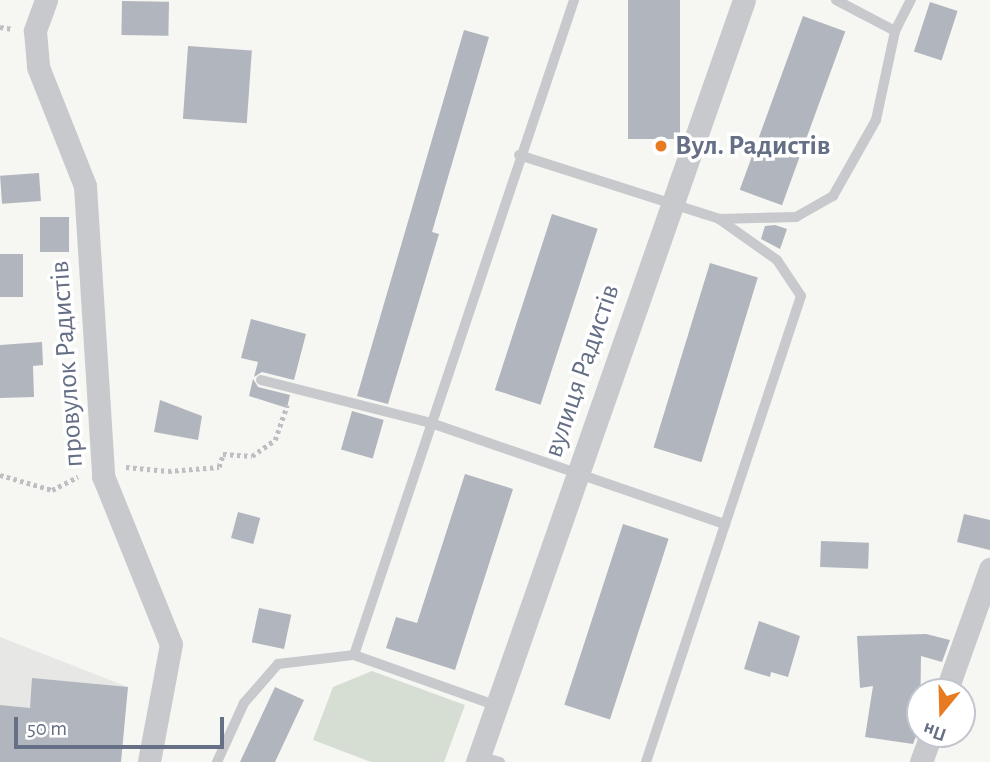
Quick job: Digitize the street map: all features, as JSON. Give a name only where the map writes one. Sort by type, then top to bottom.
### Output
[{"type":"street","name":"провулок Радистів","points":[[46,0],[35,32],[38,67],[85,186],[102,464],[171,644],[149,762]]},
{"type":"street","name":"вулиця Радистів","points":[[485,760],[496,706],[744,0]]},
{"type":"street","points":[[951,678],[990,569]]},
{"type":"lane","points":[[354,655],[519,155],[574,0]]},
{"type":"lane","points":[[836,0],[895,31]]},
{"type":"lane","points":[[719,219],[796,217],[833,196],[876,120],[895,31],[911,0]]},
{"type":"lane","points":[[519,155],[719,219],[776,260],[801,296],[646,762]]},
{"type":"lane","points":[[261,380],[431,423],[725,524]]},
{"type":"lane","points":[[217,762],[244,703],[278,664],[354,655],[496,706]]},
{"type":"path","points":[[0,475],[52,490],[102,464],[168,471],[219,467],[223,454],[252,456],[275,440],[293,388]]},
{"type":"shaded area","points":[[0,637],[128,687],[0,762]]},
{"type":"shaded area","points":[[372,671],[465,705],[444,762],[371,762],[313,740],[333,687]]},
{"type":"building","points":[[628,0],[680,0],[680,139],[628,139]]},
{"type":"building","points":[[122,1],[169,2],[168,36],[121,35]]},
{"type":"building","points":[[930,2],[958,11],[942,60],[914,51]]},
{"type":"building","points":[[803,16],[845,31],[782,205],[740,190]]},
{"type":"building","points":[[464,30],[489,37],[432,232],[439,234],[388,404],[357,396]]},
{"type":"building","points":[[188,46],[252,50],[247,123],[183,119]]},
{"type":"building","points":[[39,173],[41,201],[2,204],[0,176]]},
{"type":"building","points":[[552,214],[598,229],[540,405],[495,390]]},
{"type":"building","points":[[40,217],[69,217],[69,252],[40,252]]},
{"type":"building","points":[[775,225],[787,229],[780,249],[761,239],[765,226]]},
{"type":"building","points":[[0,254],[23,254],[23,297],[0,297]]},
{"type":"building","points":[[710,263],[758,278],[701,462],[654,448]]},
{"type":"building","points":[[251,319],[306,334],[294,380],[262,372],[254,377],[258,362],[241,358]]},
{"type":"building","points":[[42,342],[43,365],[33,366],[34,397],[0,398],[0,345]]},
{"type":"building","points":[[253,379],[258,387],[290,395],[287,408],[249,396]]},
{"type":"building","points":[[160,400],[202,416],[198,440],[154,432]]},
{"type":"building","points":[[352,411],[384,420],[373,459],[341,449]]},
{"type":"building","points":[[465,474],[513,489],[455,670],[386,648],[396,617],[417,623]]},
{"type":"building","points":[[238,512],[260,518],[253,544],[231,538]]},
{"type":"building","points":[[964,514],[990,520],[990,550],[957,542]]},
{"type":"building","points":[[623,524],[669,539],[610,720],[564,705]]},
{"type":"building","points":[[821,541],[869,543],[868,569],[820,567]]},
{"type":"building","points":[[259,608],[291,615],[284,649],[252,642]]},
{"type":"building","points":[[759,621],[800,636],[788,677],[771,672],[770,677],[744,669]]},
{"type":"building","points":[[926,634],[950,640],[942,662],[921,656],[921,678],[906,678],[906,743],[865,737],[873,686],[860,688],[857,636]]},
{"type":"building","points":[[32,678],[128,687],[121,762],[0,762],[0,705],[30,708]]},
{"type":"building","points":[[275,687],[304,700],[275,762],[240,762]]},
{"type":"place","name":"Вул. Радистів","points":[[661,146]]}]
